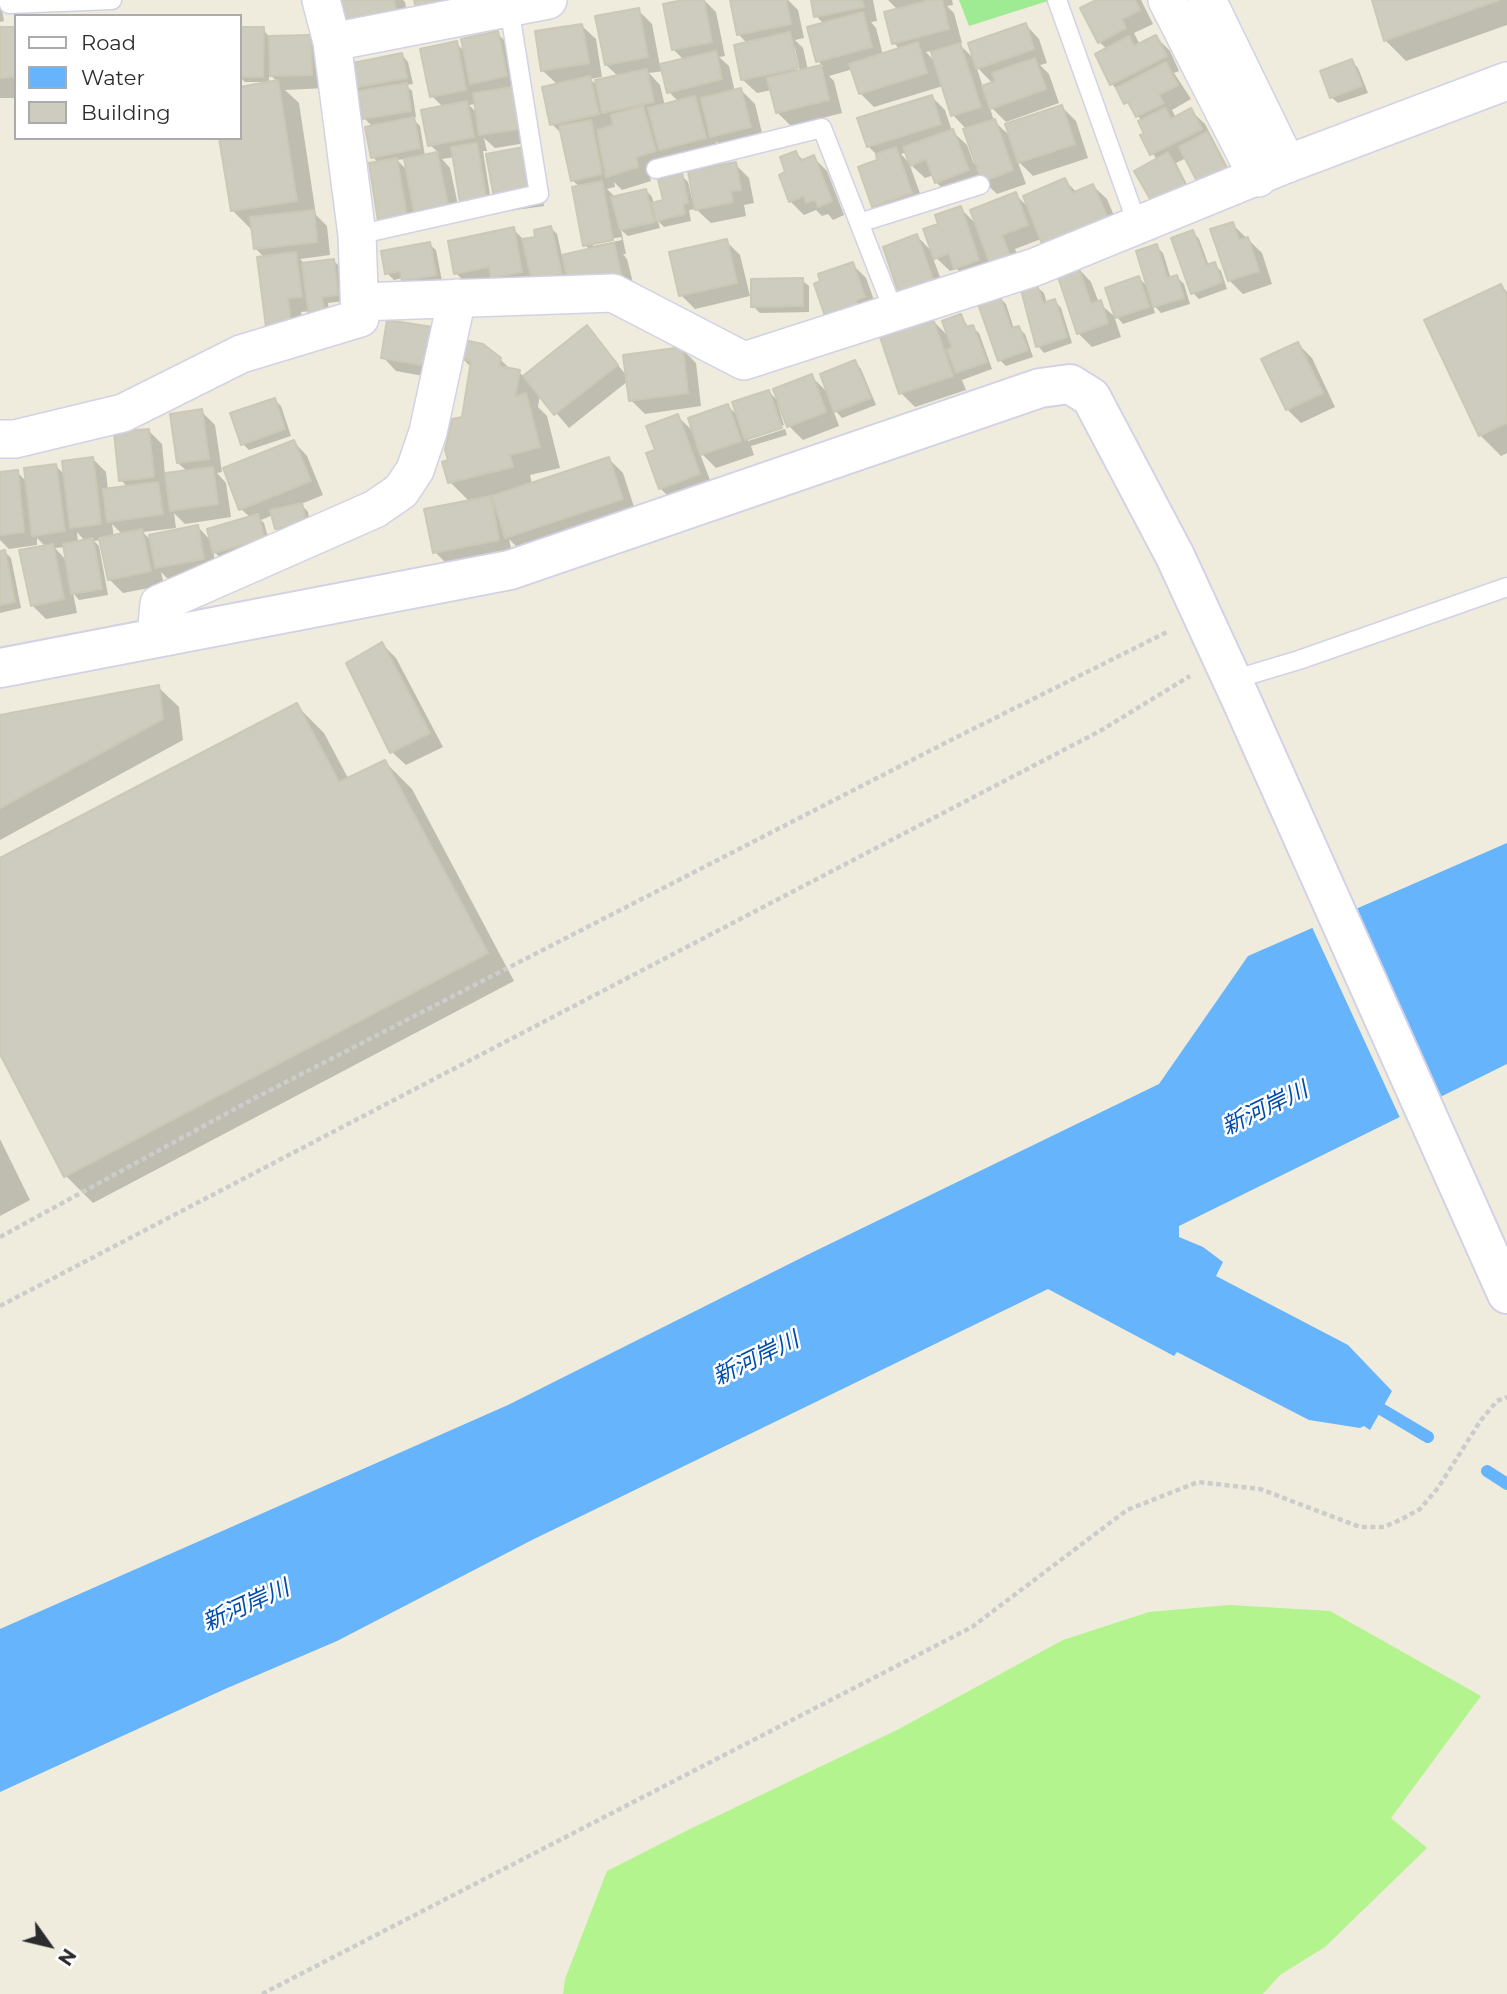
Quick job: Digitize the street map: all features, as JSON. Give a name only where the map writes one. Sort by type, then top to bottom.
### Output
[{"type":"street","points":[[0,439],[15,439],[122,413],[241,354],[360,318],[357,235],[332,42],[321,0]]},
{"type":"street","points":[[332,42],[548,0]]},
{"type":"street","points":[[1167,0],[1272,171]]},
{"type":"street","points":[[1207,0],[1272,171]]},
{"type":"street","points":[[360,302],[613,293],[744,361],[1035,267],[1272,171],[1507,81]]},
{"type":"street","points":[[156,636],[159,604],[375,509],[401,491],[415,470],[428,432],[457,298]]},
{"type":"street","points":[[0,668],[510,570],[1040,388],[1070,384],[1091,397],[1175,556],[1507,1294]]},
{"type":"lane","points":[[8,0],[9,4],[112,0]]},
{"type":"lane","points":[[1057,1],[1138,226]]},
{"type":"lane","points":[[357,235],[539,194],[509,7]]},
{"type":"lane","points":[[656,169],[822,128],[894,312]]},
{"type":"lane","points":[[859,223],[980,185]]},
{"type":"lane","points":[[1236,688],[1299,660],[1507,587]]},
{"type":"path","points":[[0,1237],[243,1105],[925,753],[1158,635],[1205,622]]},
{"type":"path","points":[[0,1306],[1100,731],[1193,674]]},
{"type":"path","points":[[262,1994],[972,1627],[1127,1510],[1198,1482],[1260,1489],[1360,1527],[1384,1527],[1402,1519],[1420,1509],[1438,1488],[1481,1420],[1497,1401],[1507,1397]]},
{"type":"green space","points":[[959,0],[1051,0],[969,26]]},
{"type":"green space","points":[[1230,1605],[1330,1611],[1481,1696],[1391,1818],[1427,1848],[1325,1947],[1280,1975],[1263,1994],[563,1994],[565,1979],[607,1871],[897,1730],[1063,1640],[1149,1612]]},
{"type":"water","name":"新河岸川","points":[[1507,843],[1507,1064],[1179,1226],[1179,1237],[1203,1247],[1223,1262],[1216,1276],[1348,1345],[1392,1391],[1383,1407],[1375,1403],[1372,1406],[1379,1414],[1370,1430],[1364,1426],[1360,1428],[1309,1420],[1177,1352],[1174,1356],[1048,1289],[532,1540],[337,1641],[0,1792],[0,1629],[508,1405],[809,1254],[1159,1084],[1248,956]]},
{"type":"pier","points":[[1353,906],[1442,1100],[1401,1120],[1311,925]]},
{"type":"building","points":[[340,0],[394,0],[398,21],[345,30]]},
{"type":"building","points":[[414,0],[470,0],[418,16]]},
{"type":"building","points":[[704,0],[712,42],[672,50],[663,4]]},
{"type":"building","points":[[730,0],[786,0],[791,24],[737,35]]},
{"type":"building","points":[[811,0],[862,0],[864,7],[814,17]]},
{"type":"building","points":[[931,0],[942,0],[949,29],[892,44],[884,12]]},
{"type":"building","points":[[1096,0],[1135,0],[1140,10],[1122,19],[1126,28],[1098,43],[1080,8]]},
{"type":"building","points":[[1372,0],[1499,0],[1384,41]]},
{"type":"building","points":[[639,8],[648,57],[605,65],[595,16]]},
{"type":"building","points":[[863,12],[872,47],[816,62],[807,27]]},
{"type":"building","points":[[1026,23],[1034,49],[976,69],[968,43]]},
{"type":"building","points":[[582,24],[589,63],[541,71],[535,31]]},
{"type":"building","points":[[0,27],[14,27],[14,77],[0,78]]},
{"type":"building","points":[[242,27],[264,27],[263,77],[242,77]]},
{"type":"building","points":[[498,31],[507,76],[470,84],[461,39]]},
{"type":"building","points":[[790,32],[798,68],[741,80],[734,45]]},
{"type":"building","points":[[311,35],[312,75],[270,76],[269,36]]},
{"type":"building","points":[[1156,35],[1167,56],[1110,85],[1095,54],[1129,36],[1134,46]]},
{"type":"building","points":[[457,41],[466,90],[430,97],[420,49]]},
{"type":"building","points":[[918,42],[927,73],[859,94],[849,64]]},
{"type":"building","points":[[960,43],[981,107],[951,116],[931,52]]},
{"type":"building","points":[[716,51],[722,79],[667,93],[660,64]]},
{"type":"building","points":[[402,53],[407,78],[353,88],[348,64]]},
{"type":"building","points":[[1035,58],[1046,89],[990,109],[982,86],[995,81],[992,73]]},
{"type":"building","points":[[1352,59],[1362,86],[1330,98],[1320,71]]},
{"type":"building","points":[[1166,62],[1178,85],[1159,95],[1164,103],[1136,117],[1128,102],[1124,104],[1116,88]]},
{"type":"building","points":[[821,65],[829,100],[776,113],[767,78]]},
{"type":"building","points":[[647,69],[654,102],[602,113],[595,80]]},
{"type":"building","points":[[590,76],[599,114],[550,125],[542,87]]},
{"type":"building","points":[[278,80],[297,201],[231,211],[219,140],[242,140],[242,87]]},
{"type":"building","points":[[407,83],[411,111],[362,119],[358,91]]},
{"type":"building","points":[[513,87],[519,129],[479,135],[473,93]]},
{"type":"building","points":[[741,88],[751,127],[710,137],[701,98]]},
{"type":"building","points":[[932,95],[941,124],[867,147],[857,118]]},
{"type":"building","points":[[695,96],[706,138],[659,150],[648,108]]},
{"type":"building","points":[[467,101],[474,137],[428,146],[421,110]]},
{"type":"building","points":[[1062,105],[1075,144],[1018,163],[1005,124]]},
{"type":"building","points":[[643,106],[656,151],[636,157],[638,167],[606,177],[597,130],[613,125],[611,115]]},
{"type":"building","points":[[1165,108],[1171,119],[1191,108],[1202,129],[1150,155],[1140,135],[1144,134],[1138,121]]},
{"type":"building","points":[[414,117],[420,148],[371,158],[365,127]]},
{"type":"building","points":[[995,119],[1013,170],[982,182],[963,129]]},
{"type":"building","points":[[591,120],[602,174],[571,181],[559,126]]},
{"type":"building","points":[[953,129],[969,170],[935,183],[926,159],[910,166],[903,147]]},
{"type":"building","points":[[1207,132],[1229,172],[1200,187],[1179,147]]},
{"type":"building","points":[[477,143],[486,198],[460,202],[451,147]]},
{"type":"building","points":[[524,147],[531,192],[494,198],[486,154]]},
{"type":"building","points":[[896,147],[912,193],[872,207],[858,167],[877,160],[876,154]]},
{"type":"building","points":[[796,151],[800,161],[814,155],[832,201],[818,207],[815,200],[806,203],[804,196],[789,202],[779,175],[785,172],[780,157]]},
{"type":"building","points":[[437,152],[448,205],[414,212],[404,159]]},
{"type":"building","points":[[1168,152],[1186,185],[1153,204],[1134,171]]},
{"type":"building","points":[[397,158],[407,216],[378,221],[369,163]]},
{"type":"building","points":[[736,162],[741,190],[731,191],[733,202],[695,210],[688,171]]},
{"type":"building","points":[[682,173],[688,203],[683,204],[685,214],[656,221],[652,203],[663,200],[658,179]]},
{"type":"building","points":[[1065,178],[1072,193],[1093,184],[1109,221],[1044,249],[1023,196]]},
{"type":"building","points":[[602,181],[613,240],[583,246],[572,187]]},
{"type":"building","points":[[646,189],[654,222],[620,230],[611,197]]},
{"type":"building","points":[[1016,192],[1028,225],[1002,235],[1011,258],[991,267],[970,210]]},
{"type":"building","points":[[961,206],[979,260],[954,269],[949,253],[934,259],[923,229],[938,224],[935,215]]},
{"type":"building","points":[[314,210],[317,242],[254,249],[250,217]]},
{"type":"building","points":[[1233,222],[1239,240],[1248,237],[1259,271],[1228,281],[1210,229]]},
{"type":"building","points":[[551,226],[562,274],[532,281],[522,239],[535,237],[534,230]]},
{"type":"building","points":[[514,227],[522,272],[491,278],[489,267],[454,274],[448,241]]},
{"type":"building","points":[[1193,230],[1206,265],[1215,262],[1222,282],[1191,294],[1171,238]]},
{"type":"building","points":[[917,234],[935,285],[900,297],[883,247]]},
{"type":"building","points":[[727,239],[737,283],[679,296],[669,252]]},
{"type":"building","points":[[430,242],[436,275],[402,281],[400,271],[385,274],[381,251]]},
{"type":"building","points":[[614,243],[623,281],[568,283],[562,255]]},
{"type":"building","points":[[1157,244],[1167,278],[1177,275],[1184,298],[1153,307],[1136,251]]},
{"type":"building","points":[[296,252],[302,297],[288,298],[291,324],[266,327],[257,257]]},
{"type":"building","points":[[334,259],[338,295],[322,297],[325,316],[309,318],[302,263]]},
{"type":"building","points":[[853,262],[865,297],[856,300],[860,312],[826,319],[814,284],[820,281],[818,274]]},
{"type":"building","points":[[1078,266],[1091,304],[1101,300],[1108,323],[1077,334],[1057,274]]},
{"type":"building","points":[[1139,276],[1149,307],[1115,318],[1105,288]]},
{"type":"building","points":[[803,278],[803,306],[751,307],[751,279]]},
{"type":"building","points":[[1501,284],[1507,297],[1507,423],[1479,436],[1424,320]]},
{"type":"building","points":[[1037,285],[1043,303],[1055,299],[1067,337],[1036,347],[1021,290]]},
{"type":"building","points":[[1000,296],[1011,328],[1019,326],[1028,350],[998,361],[978,304]]},
{"type":"building","points":[[961,314],[966,327],[973,325],[987,362],[956,373],[947,350],[952,348],[942,321]]},
{"type":"building","points":[[933,319],[953,376],[899,394],[880,337]]},
{"type":"building","points":[[387,320],[433,327],[427,366],[381,358]]},
{"type":"building","points":[[587,325],[618,365],[554,415],[523,376]]},
{"type":"building","points":[[464,340],[483,344],[501,358],[499,366],[520,370],[515,397],[526,393],[540,447],[510,455],[513,467],[448,483],[442,462],[448,460],[445,450],[452,419],[462,417],[471,361],[460,358]]},
{"type":"building","points":[[1298,342],[1323,393],[1286,410],[1261,359]]},
{"type":"building","points":[[683,347],[688,393],[629,401],[623,355]]},
{"type":"building","points":[[855,360],[871,398],[834,412],[820,374]]},
{"type":"building","points":[[812,374],[826,412],[787,427],[773,389]]},
{"type":"building","points":[[769,390],[782,428],[745,440],[732,402]]},
{"type":"building","points":[[275,398],[285,429],[241,445],[230,413]]},
{"type":"building","points":[[728,404],[741,441],[700,455],[688,418]]},
{"type":"building","points":[[202,409],[209,459],[177,463],[170,414]]},
{"type":"building","points":[[678,414],[700,474],[659,489],[646,453],[655,450],[646,426]]},
{"type":"building","points":[[149,429],[154,477],[119,481],[114,432]]},
{"type":"building","points":[[294,440],[311,481],[239,510],[223,468]]},
{"type":"building","points":[[93,457],[101,524],[70,528],[62,461]]},
{"type":"building","points":[[609,457],[623,499],[505,538],[492,496]]},
{"type":"building","points":[[56,464],[65,531],[32,536],[24,468]]},
{"type":"building","points":[[213,467],[218,504],[170,511],[165,473]]},
{"type":"building","points":[[18,470],[24,532],[0,535],[0,472]]},
{"type":"building","points":[[158,482],[163,514],[107,522],[103,489]]},
{"type":"building","points":[[491,496],[499,540],[433,553],[424,509]]},
{"type":"building","points":[[302,503],[306,522],[275,529],[270,510]]},
{"type":"building","points":[[258,514],[265,539],[213,553],[207,529]]},
{"type":"building","points":[[198,525],[204,559],[155,568],[149,535]]},
{"type":"building","points":[[142,529],[151,571],[108,580],[99,538]]},
{"type":"building","points":[[93,538],[102,589],[71,594],[63,544]]},
{"type":"building","points":[[53,544],[64,599],[31,606],[19,550]]},
{"type":"building","points":[[5,550],[15,602],[0,605],[0,551]]},
{"type":"building","points":[[382,642],[430,733],[390,753],[346,663]]},
{"type":"building","points":[[159,685],[163,719],[0,808],[0,715]]},
{"type":"building","points":[[297,703],[339,782],[385,760],[488,953],[64,1177],[0,1054],[0,858]]},
{"type":"waterway","points":[[1359,1396],[1428,1437]]},
{"type":"waterway","points":[[1487,1471],[1507,1484]]}]
